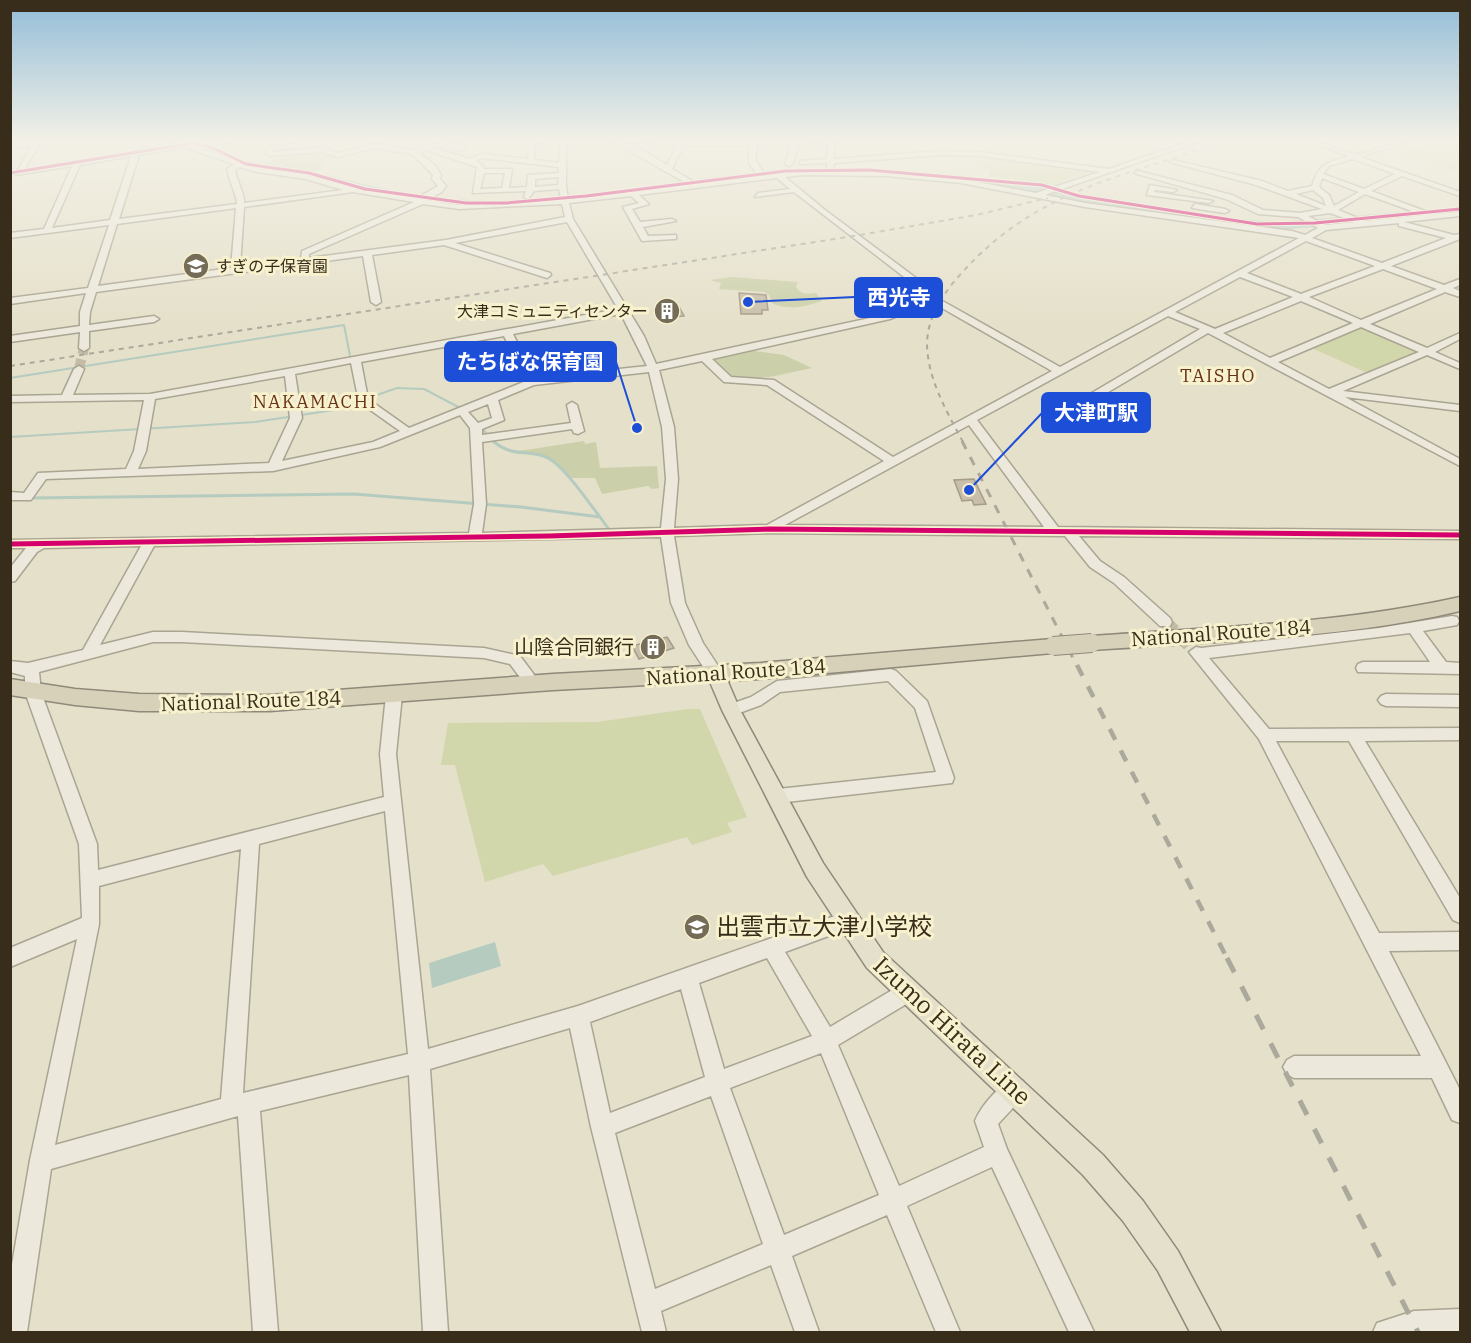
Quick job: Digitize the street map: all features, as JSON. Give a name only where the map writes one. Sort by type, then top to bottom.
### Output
[{"type":"highway","name":"National Route 184","points":[[10,687],[114,702],[186,706],[716,675],[1053,646],[1457,616]]},
{"type":"main road","name":"Izumo Hirata Line","points":[[716,675],[731,710],[815,870],[846,921],[874,960],[906,993],[1015,1089],[1093,1165],[1133,1211],[1168,1262],[1206,1332]]},
{"type":"street","points":[[47,231],[59,203]]},
{"type":"street","points":[[84,348],[85,312],[121,203]]},
{"type":"street","points":[[235,271],[241,203]]},
{"type":"street","points":[[10,236],[267,203]]},
{"type":"street","points":[[305,261],[305,253],[415,203]]},
{"type":"street","points":[[435,203],[478,207],[542,203]]},
{"type":"street","points":[[567,203],[569,219],[624,311],[653,368],[668,427],[672,479],[667,531],[678,603],[696,645],[716,675]]},
{"type":"street","points":[[643,203],[645,204],[627,207],[645,239],[674,237]]},
{"type":"street","points":[[10,496],[27,496],[42,476],[273,467],[376,445],[532,382],[653,368],[887,317],[923,302],[926,295],[925,289],[813,203]]},
{"type":"street","points":[[1074,203],[1278,229],[1306,237],[1461,294]]},
{"type":"street","points":[[1166,215],[1169,203]]},
{"type":"street","points":[[1208,203],[1226,207]]},
{"type":"street","points":[[1241,203],[1261,212],[1300,215],[1332,210],[1346,203]]},
{"type":"street","points":[[1313,203],[1364,223]]},
{"type":"street","points":[[1329,203],[1332,210]]},
{"type":"street","points":[[1395,203],[1434,217]]},
{"type":"street","points":[[770,529],[1324,228],[1461,214]]},
{"type":"street","points":[[1300,215],[1324,228]]},
{"type":"street","points":[[11,302],[446,242],[569,219]]},
{"type":"street","points":[[638,225],[672,221]]},
{"type":"street","points":[[1391,221],[1457,238]]},
{"type":"street","points":[[1089,399],[1211,331],[1457,238]]},
{"type":"street","points":[[330,242],[365,253]]},
{"type":"street","points":[[446,242],[547,275]]},
{"type":"street","points":[[365,253],[376,302]]},
{"type":"street","points":[[1240,274],[1300,297],[1461,366]]},
{"type":"street","points":[[1270,362],[1461,282]]},
{"type":"street","points":[[926,295],[1059,371]]},
{"type":"street","points":[[10,399],[150,397],[508,334],[624,311]]},
{"type":"street","points":[[1167,313],[1211,331],[1461,463]]},
{"type":"street","points":[[10,339],[154,319]]},
{"type":"street","points":[[508,334],[532,382]]},
{"type":"street","points":[[1328,393],[1461,336]]},
{"type":"street","points":[[704,357],[728,380],[770,382],[894,462]]},
{"type":"street","points":[[356,361],[363,400],[408,432]]},
{"type":"street","points":[[66,398],[79,369]]},
{"type":"street","points":[[273,467],[296,417],[290,373]]},
{"type":"street","points":[[1328,393],[1460,407]]},
{"type":"street","points":[[130,473],[140,451],[150,397]]},
{"type":"street","points":[[476,433],[498,420],[492,398]]},
{"type":"street","points":[[476,433],[577,428],[572,405]]},
{"type":"street","points":[[461,410],[476,433],[480,504],[475,537]]},
{"type":"street","points":[[972,421],[1060,530],[1095,564],[1119,580],[1165,621]]},
{"type":"street","points":[[10,544],[475,537],[770,529],[1461,535]]},
{"type":"street","points":[[89,652],[149,543]]},
{"type":"street","points":[[10,578],[32,549],[40,544]]},
{"type":"street","points":[[1457,616],[1379,633],[1197,653],[1265,735],[1339,878],[1376,942],[1461,1112]]},
{"type":"street","points":[[1417,633],[1442,668]]},
{"type":"street","points":[[10,666],[28,669],[153,637],[182,637],[484,653],[515,660],[532,684]]},
{"type":"street","points":[[1363,668],[1461,668]]},
{"type":"street","points":[[14,1332],[41,1160],[90,924],[88,844],[33,692],[33,675],[28,669]]},
{"type":"street","points":[[731,710],[756,701],[777,687],[891,675],[922,705],[946,778],[778,796]]},
{"type":"street","points":[[394,694],[388,754],[419,1062],[436,1332]]},
{"type":"street","points":[[1386,700],[1461,700]]},
{"type":"street","points":[[1353,734],[1461,914]]},
{"type":"street","points":[[1265,735],[1461,734]]},
{"type":"street","points":[[90,880],[392,802]]},
{"type":"street","points":[[251,838],[240,1105],[266,1332]]},
{"type":"street","points":[[41,1160],[240,1105],[419,1062],[578,1016],[846,921]]},
{"type":"street","points":[[10,958],[90,924]]},
{"type":"street","points":[[1376,942],[1461,941]]},
{"type":"street","points":[[771,947],[826,1041],[948,1332]]},
{"type":"street","points":[[687,976],[718,1084],[807,1332]]},
{"type":"street","points":[[602,1127],[826,1041],[906,993]]},
{"type":"street","points":[[578,1016],[602,1127],[654,1332]]},
{"type":"street","points":[[1294,1067],[1438,1066]]},
{"type":"street","points":[[1015,1089],[986,1121],[997,1153],[1082,1332]]},
{"type":"street","points":[[647,1305],[778,1251],[997,1153]]},
{"type":"street","points":[[1386,1332],[1414,1324],[1461,1322]]},
{"type":"green space","points":[[732,277],[798,282],[796,287],[802,293],[816,293],[822,301],[798,307],[780,306],[773,304],[769,295],[764,292],[719,289],[721,283],[710,280]]},
{"type":"green space","points":[[1362,326],[1420,351],[1367,373],[1312,348]]},
{"type":"green space","points":[[748,350],[784,355],[812,368],[770,377],[730,380],[708,360]]},
{"type":"green space","points":[[584,441],[585,444],[596,442],[600,468],[657,466],[659,488],[652,489],[648,486],[602,494],[595,478],[570,478],[548,457],[512,452]]},
{"type":"green space","points":[[700,709],[747,817],[727,823],[732,832],[692,845],[687,837],[553,876],[543,864],[485,882],[455,765],[441,765],[448,723],[597,722]]},
{"type":"shaded area","points":[[495,942],[501,966],[432,988],[429,963]]},
{"type":"building","points":[[739,293],[766,295],[768,310],[762,310],[762,314],[741,314]]},
{"type":"building","points":[[677,303],[684,316],[667,318],[661,305]]},
{"type":"building","points":[[974,479],[986,504],[974,505],[972,500],[962,501],[954,480]]},
{"type":"building","name":"山陰合同銀行","points":[[667,637],[674,648],[639,659],[632,646]]},
{"type":"waterway","points":[[441,203],[497,205]]},
{"type":"waterway","points":[[1105,203],[1240,223],[1280,226],[1460,211]]},
{"type":"waterway","points":[[10,378],[344,325],[351,361]]},
{"type":"waterway","points":[[353,371],[359,401]]},
{"type":"waterway","points":[[359,401],[397,388],[424,389],[464,410]]},
{"type":"waterway","points":[[10,437],[255,422],[334,410],[359,401]]},
{"type":"waterway","points":[[480,426],[493,441]]},
{"type":"waterway","points":[[493,441],[507,450],[539,455],[552,461],[567,475],[600,517]]},
{"type":"waterway","points":[[29,498],[354,494],[521,507],[600,517]]},
{"type":"waterway","points":[[600,517],[610,531]]},
{"type":"waterway","points":[[671,528],[721,527]]},
{"type":"tunnel","points":[[79,369],[84,348]]},
{"type":"tunnel","points":[[1165,622],[1196,652]]},
{"type":"railway","points":[[10,366],[854,236],[976,215],[1028,203]]},
{"type":"railway","points":[[963,442],[945,407],[931,371],[927,345],[933,316],[947,291],[988,246],[1019,223],[1053,203]]},
{"type":"railway","points":[[962,441],[1077,666]]},
{"type":"railway","points":[[1077,665],[1228,960]]},
{"type":"railway","points":[[1227,958],[1418,1332]]},
{"type":"cycle path","points":[[464,203],[510,203]]},
{"type":"cycle path","points":[[1121,203],[1257,224],[1315,223],[1460,209]]},
{"type":"cycle path","points":[[10,544],[549,536],[770,529],[1460,535]]},
{"type":"place","name":"すぎの子保育園","points":[[196,266]]},
{"type":"place","name":"西光寺","points":[[748,302]]},
{"type":"place","name":"大津コミュニティセンター","points":[[667,311]]},
{"type":"place","name":"たちばな保育園","points":[[637,428]]},
{"type":"place","name":"大津町駅","points":[[969,490]]},
{"type":"place","name":"山陰合同銀行","points":[[653,647]]},
{"type":"place","name":"出雲市立大津小学校","points":[[697,927]]},
{"type":"district","name":"TAISHO","points":[[1218,376]]},
{"type":"district","name":"NAKAMACHI","points":[[315,402]]}]
